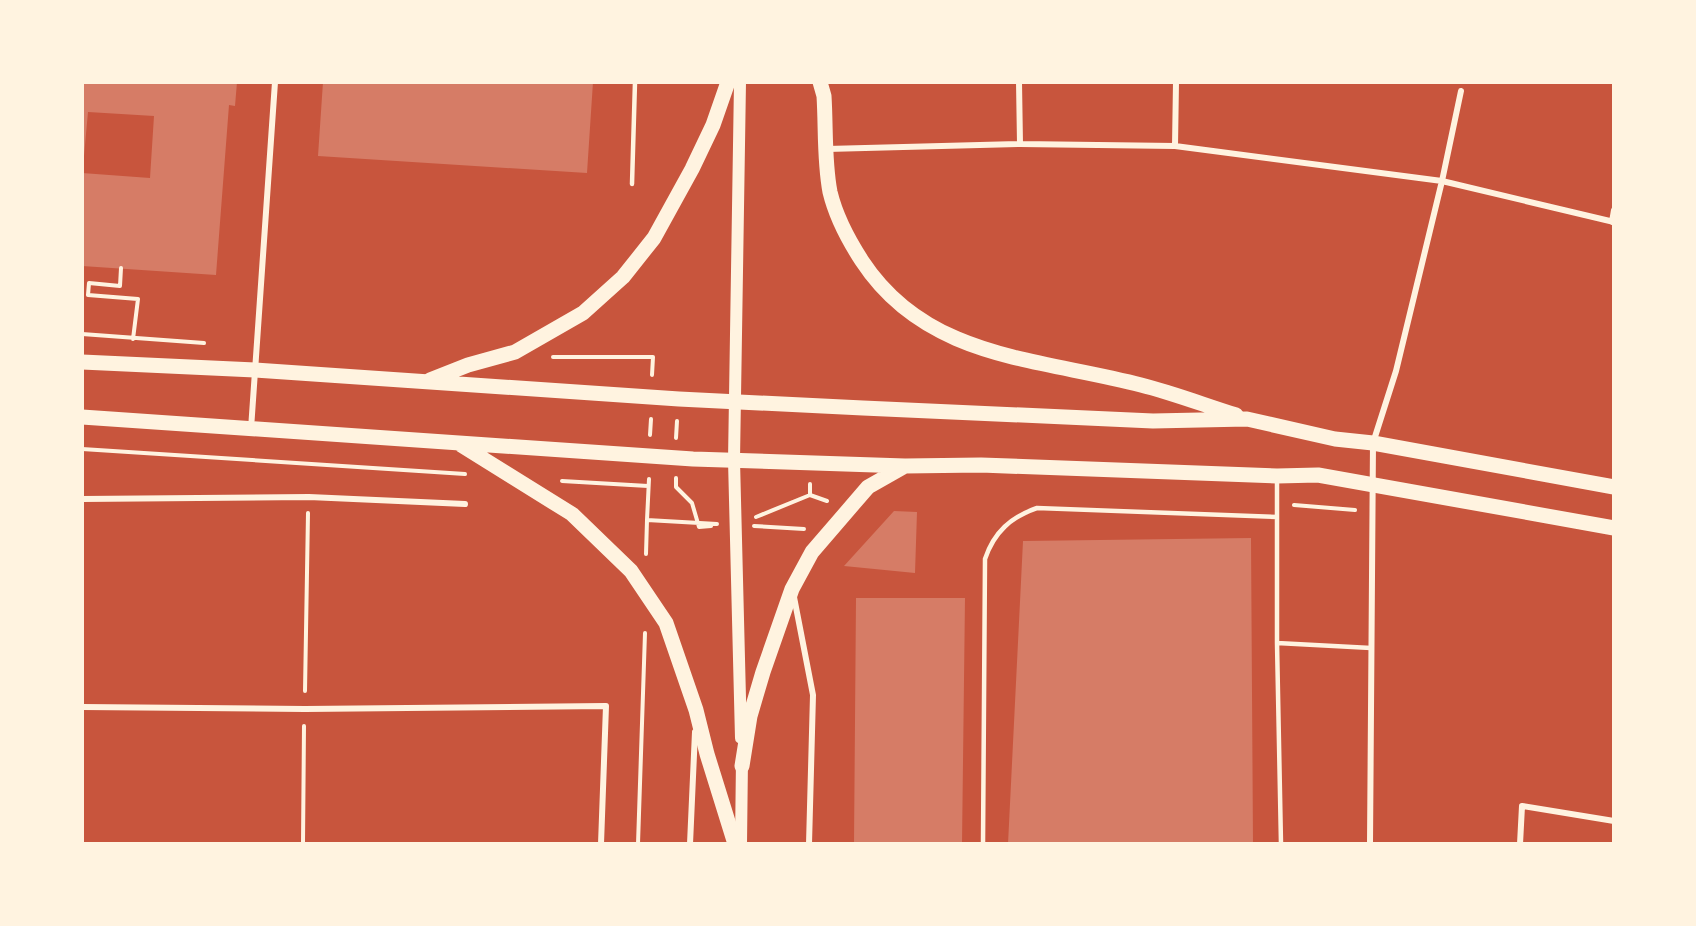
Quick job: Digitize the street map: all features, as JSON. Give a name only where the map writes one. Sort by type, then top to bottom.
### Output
[{"type":"main road","points":[[426,381],[468,365],[514,352],[583,313],[623,277],[654,238],[676,199],[713,125],[728,82]]},
{"type":"main road","points":[[740,82],[734,460],[742,766],[741,843]]},
{"type":"main road","points":[[824,87],[830,192],[839,219],[867,269],[886,291],[931,327],[963,342],[1008,356],[1141,385],[1247,419],[1335,439],[1373,443],[1614,487]]},
{"type":"main road","points":[[82,362],[255,370],[735,402],[1153,421],[1247,419]]},
{"type":"main road","points":[[82,417],[693,459],[904,466],[981,465],[1277,476],[1318,475],[1614,528]]},
{"type":"main road","points":[[459,443],[572,514],[631,571],[666,623],[696,710],[707,754],[735,843]]},
{"type":"main road","points":[[742,766],[750,716],[792,589],[812,552],[847,510],[868,488],[904,466]]},
{"type":"street","points":[[251,430],[275,82]]},
{"type":"street","points":[[1019,82],[1020,144]]},
{"type":"street","points":[[1175,146],[1176,82]]},
{"type":"street","points":[[1370,843],[1373,443],[1396,371],[1442,181],[1461,91]]},
{"type":"street","points":[[827,149],[1020,144],[1175,146],[1442,181],[1613,222],[1614,210]]},
{"type":"street","points":[[82,499],[309,497],[465,504]]},
{"type":"street","points":[[792,589],[813,695],[809,843]]},
{"type":"street","points":[[82,707],[304,709],[606,706],[600,843]]},
{"type":"street","points":[[690,843],[696,710]]},
{"type":"street","points":[[1520,843],[1522,806],[1614,821]]},
{"type":"lane","points":[[632,184],[635,82]]},
{"type":"lane","points":[[1277,476],[1277,643],[1281,843]]},
{"type":"lane","points":[[983,843],[986,559],[995,537],[1004,526],[1037,508],[1277,517]]},
{"type":"lane","points":[[1277,643],[1371,648]]},
{"type":"path","points":[[118,297],[88,295],[89,283],[120,286],[121,268]]},
{"type":"path","points":[[82,334],[212,343]]},
{"type":"path","points":[[552,357],[653,357]]},
{"type":"path","points":[[82,448],[467,474]]},
{"type":"path","points":[[559,480],[648,486]]},
{"type":"path","points":[[303,843],[309,497]]},
{"type":"building","points":[[82,82],[237,82],[235,106],[229,105],[216,275],[82,266],[82,173],[150,178],[154,116],[88,112],[84,156],[82,156]]},
{"type":"building","points":[[323,82],[593,82],[587,173],[318,156]]},
{"type":"building","points":[[894,511],[917,512],[915,573],[844,566]]},
{"type":"building","points":[[1251,538],[1253,844],[1008,844],[1023,541]]},
{"type":"building","points":[[856,598],[965,598],[962,844],[854,844]]}]
